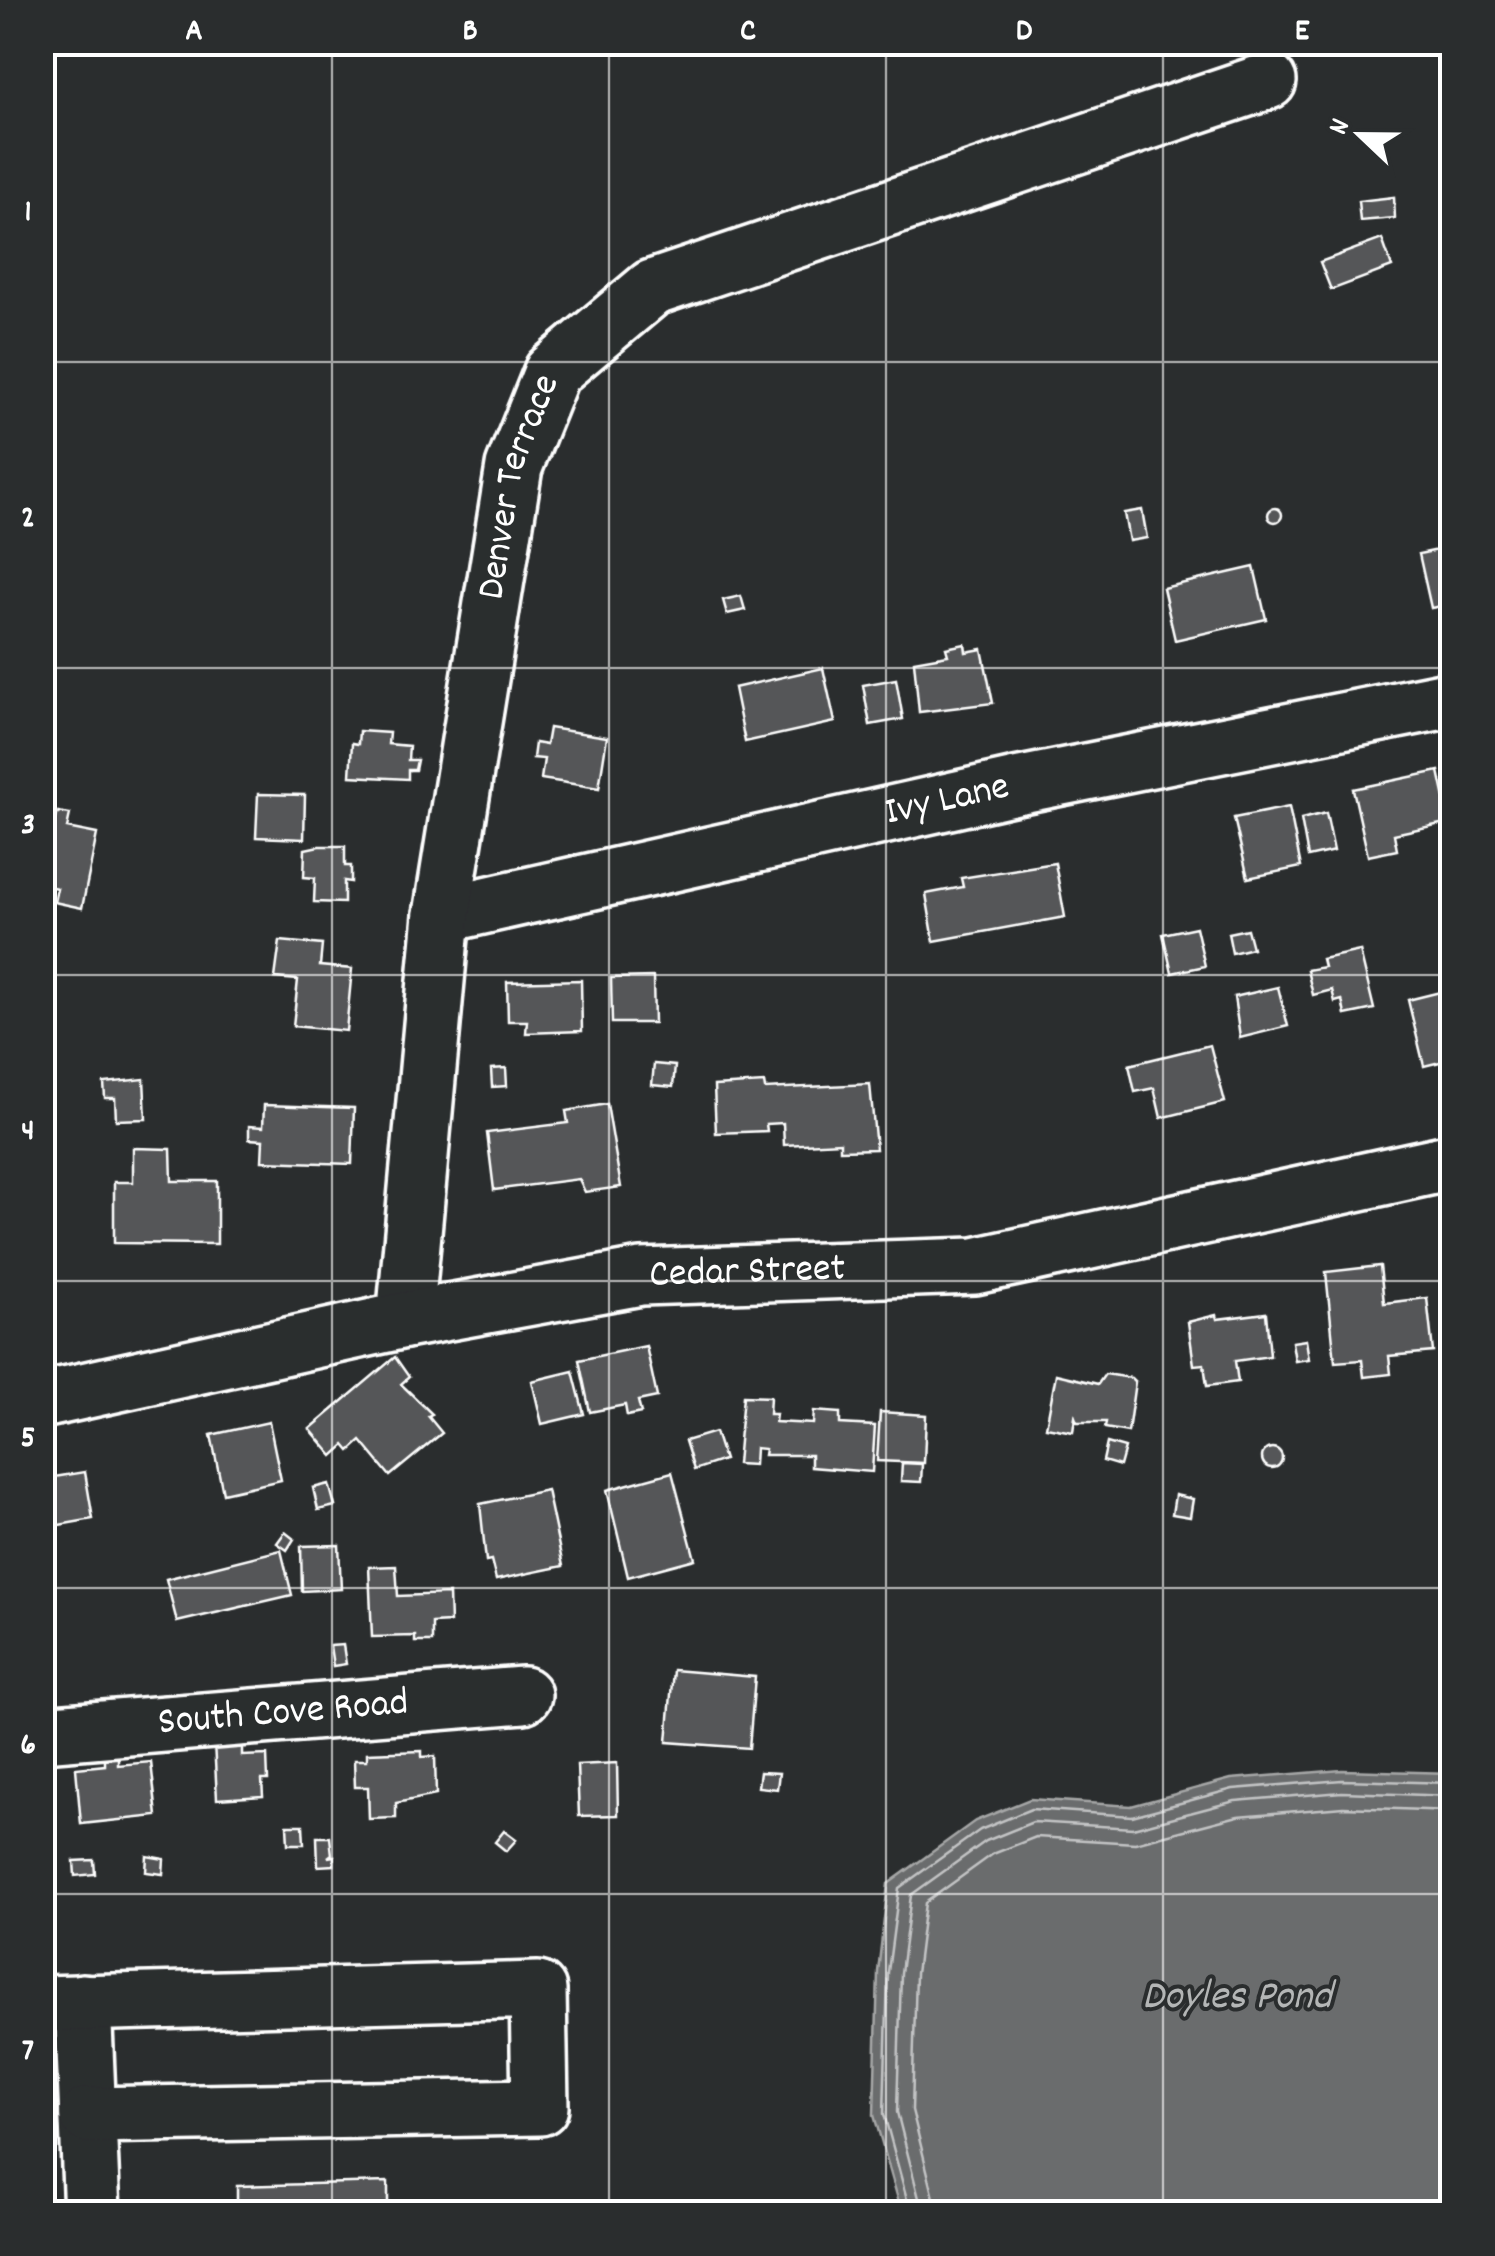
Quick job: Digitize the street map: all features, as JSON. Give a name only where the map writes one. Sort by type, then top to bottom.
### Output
[{"type":"street","name":"Denver Terrace","points":[[404,1320],[442,915],[514,467],[552,372],[652,288],[1268,82]]},
{"type":"street","name":"Ivy Lane","points":[[442,915],[1016,786],[1452,699]]},
{"type":"street","name":"Cedar Street","points":[[42,1400],[404,1320],[641,1277],[975,1266],[1452,1162]]},
{"type":"street","name":"South Cove Road","points":[[42,1734],[523,1695]]},
{"type":"street","points":[[88,2115],[540,2107],[538,1990],[63,2003],[88,2115],[92,2214]]},
{"type":"water","name":"Doyles Pond","points":[[1342,1770],[1452,1773],[1452,2213],[902,2213],[874,2115],[878,1972],[888,1884],[975,1821],[1030,1799],[1131,1806],[1231,1779]]},
{"type":"building","points":[[1394,197],[1395,218],[1360,221],[1358,201]]},
{"type":"building","points":[[1382,239],[1392,267],[1331,290],[1320,262]]},
{"type":"building","points":[[1275,508],[1282,515],[1275,522],[1268,515]]},
{"type":"building","points":[[1142,510],[1147,538],[1129,541],[1124,513]]},
{"type":"building","points":[[1452,547],[1452,604],[1431,608],[1419,554]]},
{"type":"building","points":[[1254,567],[1266,619],[1175,640],[1163,588]]},
{"type":"building","points":[[741,596],[745,610],[727,614],[723,600]]},
{"type":"building","points":[[965,644],[966,652],[982,649],[993,703],[919,712],[914,661],[948,655],[946,648]]},
{"type":"building","points":[[823,668],[835,722],[745,742],[734,688]]},
{"type":"building","points":[[896,679],[903,719],[870,725],[863,685]]},
{"type":"building","points":[[549,728],[607,737],[599,788],[541,779],[544,759],[533,758],[535,743],[546,745]]},
{"type":"building","points":[[359,731],[389,733],[388,744],[409,746],[408,760],[417,760],[415,770],[408,770],[408,779],[350,776],[352,743],[358,744]]},
{"type":"building","points":[[1439,771],[1450,822],[1394,834],[1397,850],[1368,856],[1353,789]]},
{"type":"building","points":[[258,794],[305,795],[304,839],[256,837]]},
{"type":"building","points":[[1289,807],[1301,867],[1248,878],[1234,818]]},
{"type":"building","points":[[58,812],[70,814],[67,828],[97,834],[82,908],[54,902],[57,888],[42,885],[45,823],[54,826]]},
{"type":"building","points":[[1326,813],[1334,851],[1308,857],[1301,819]]},
{"type":"building","points":[[345,846],[345,866],[351,866],[351,882],[344,881],[344,903],[314,902],[315,878],[304,877],[305,849]]},
{"type":"building","points":[[1055,863],[1065,917],[934,941],[926,894],[963,887],[961,878]]},
{"type":"building","points":[[1196,927],[1205,966],[1172,973],[1163,934]]},
{"type":"building","points":[[1247,929],[1252,948],[1232,953],[1228,933]]},
{"type":"building","points":[[280,941],[322,945],[320,966],[352,969],[346,1031],[293,1026],[298,980],[275,978]]},
{"type":"building","points":[[1360,951],[1374,1009],[1345,1015],[1342,1000],[1335,1002],[1332,990],[1313,995],[1307,970],[1324,967],[1322,959]]},
{"type":"building","points":[[653,977],[654,1023],[612,1023],[611,978]]},
{"type":"building","points":[[581,980],[582,1031],[526,1033],[527,1021],[508,1021],[507,982]]},
{"type":"building","points":[[1278,987],[1288,1026],[1240,1038],[1234,997]]},
{"type":"building","points":[[1452,989],[1452,1059],[1424,1066],[1408,1000]]},
{"type":"building","points":[[1210,1045],[1225,1102],[1161,1118],[1154,1088],[1135,1092],[1129,1065]]},
{"type":"building","points":[[654,1064],[675,1066],[673,1087],[652,1085]]},
{"type":"building","points":[[506,1068],[507,1086],[492,1087],[491,1069]]},
{"type":"building","points":[[144,1079],[146,1119],[116,1120],[115,1098],[105,1098],[104,1083]]},
{"type":"building","points":[[764,1083],[765,1089],[870,1084],[876,1149],[840,1150],[840,1142],[784,1145],[783,1123],[766,1124],[767,1131],[716,1133],[714,1086]]},
{"type":"building","points":[[607,1104],[621,1187],[585,1192],[579,1179],[494,1190],[487,1133],[568,1123],[566,1111]]},
{"type":"building","points":[[264,1105],[354,1108],[352,1164],[262,1161],[263,1140],[249,1139],[249,1126],[263,1127]]},
{"type":"building","points":[[133,1148],[171,1149],[172,1181],[217,1181],[217,1244],[114,1243],[114,1182],[133,1182]]},
{"type":"building","points":[[42,1167],[51,1167],[51,1210],[42,1210]]},
{"type":"building","points":[[1380,1266],[1384,1303],[1427,1298],[1433,1352],[1389,1356],[1391,1374],[1364,1377],[1362,1360],[1335,1362],[1326,1272]]},
{"type":"building","points":[[1266,1313],[1270,1356],[1235,1361],[1238,1382],[1207,1386],[1204,1364],[1194,1365],[1188,1322],[1216,1315],[1217,1319]]},
{"type":"building","points":[[1306,1340],[1309,1359],[1295,1361],[1292,1342]]},
{"type":"building","points":[[646,1346],[657,1397],[638,1401],[641,1413],[627,1416],[625,1405],[590,1412],[579,1360]]},
{"type":"building","points":[[395,1357],[409,1377],[401,1384],[432,1414],[428,1416],[442,1433],[390,1476],[361,1441],[350,1451],[345,1445],[333,1456],[310,1429]]},
{"type":"building","points":[[573,1371],[584,1414],[542,1424],[532,1381]]},
{"type":"building","points":[[1056,1374],[1098,1384],[1105,1374],[1131,1378],[1135,1382],[1128,1432],[1105,1428],[1106,1422],[1077,1422],[1075,1417],[1073,1432],[1046,1427]]},
{"type":"building","points":[[743,1396],[770,1397],[769,1414],[776,1414],[775,1422],[813,1424],[814,1411],[840,1413],[840,1424],[875,1426],[872,1472],[811,1467],[811,1455],[764,1455],[765,1449],[755,1448],[754,1465],[737,1464]]},
{"type":"building","points":[[880,1412],[926,1415],[924,1463],[877,1461]]},
{"type":"building","points":[[269,1422],[281,1480],[223,1493],[211,1435]]},
{"type":"building","points":[[715,1432],[724,1460],[694,1470],[685,1441]]},
{"type":"building","points":[[1107,1443],[1125,1448],[1120,1466],[1103,1461]]},
{"type":"building","points":[[1268,1448],[1276,1448],[1282,1458],[1276,1468],[1268,1468],[1262,1462],[1262,1454]]},
{"type":"building","points":[[902,1463],[922,1464],[921,1482],[901,1481]]},
{"type":"building","points":[[85,1472],[93,1519],[42,1528],[42,1479]]},
{"type":"building","points":[[672,1472],[695,1559],[628,1577],[607,1490]]},
{"type":"building","points":[[329,1484],[335,1506],[318,1510],[313,1488]]},
{"type":"building","points":[[547,1490],[563,1566],[496,1580],[491,1560],[486,1561],[480,1504]]},
{"type":"building","points":[[1175,1495],[1193,1499],[1190,1517],[1172,1514]]},
{"type":"building","points":[[285,1532],[294,1539],[287,1550],[277,1543]]},
{"type":"building","points":[[339,1545],[341,1589],[302,1591],[301,1546]]},
{"type":"building","points":[[281,1550],[292,1595],[177,1622],[166,1579]]},
{"type":"building","points":[[396,1566],[398,1596],[449,1594],[450,1622],[432,1623],[432,1642],[415,1642],[415,1636],[372,1637],[369,1567]]},
{"type":"building","points":[[343,1645],[346,1664],[333,1666],[330,1646]]},
{"type":"building","points":[[673,1670],[755,1677],[749,1748],[667,1742]]},
{"type":"building","points":[[242,1741],[242,1756],[267,1755],[268,1780],[262,1780],[263,1796],[217,1799],[214,1742]]},
{"type":"building","points":[[422,1751],[422,1757],[435,1756],[436,1795],[396,1803],[396,1818],[369,1819],[368,1787],[355,1787],[354,1760],[367,1760],[367,1753]]},
{"type":"building","points":[[118,1757],[118,1765],[151,1762],[157,1816],[81,1824],[76,1768],[105,1765],[105,1758]]},
{"type":"building","points":[[617,1763],[618,1815],[579,1816],[577,1765]]},
{"type":"building","points":[[760,1772],[779,1773],[777,1789],[758,1787]]},
{"type":"building","points":[[287,1825],[303,1825],[304,1844],[288,1844]]},
{"type":"building","points":[[504,1831],[516,1840],[506,1851],[495,1842]]},
{"type":"building","points":[[317,1837],[330,1837],[332,1854],[328,1857],[334,1856],[334,1865],[318,1866]]},
{"type":"building","points":[[147,1856],[164,1859],[163,1874],[146,1872]]},
{"type":"building","points":[[94,1860],[95,1874],[75,1876],[74,1861]]},
{"type":"building","points":[[388,2182],[388,2204],[464,2202],[464,2214],[163,2214],[237,2208],[237,2186]]}]
